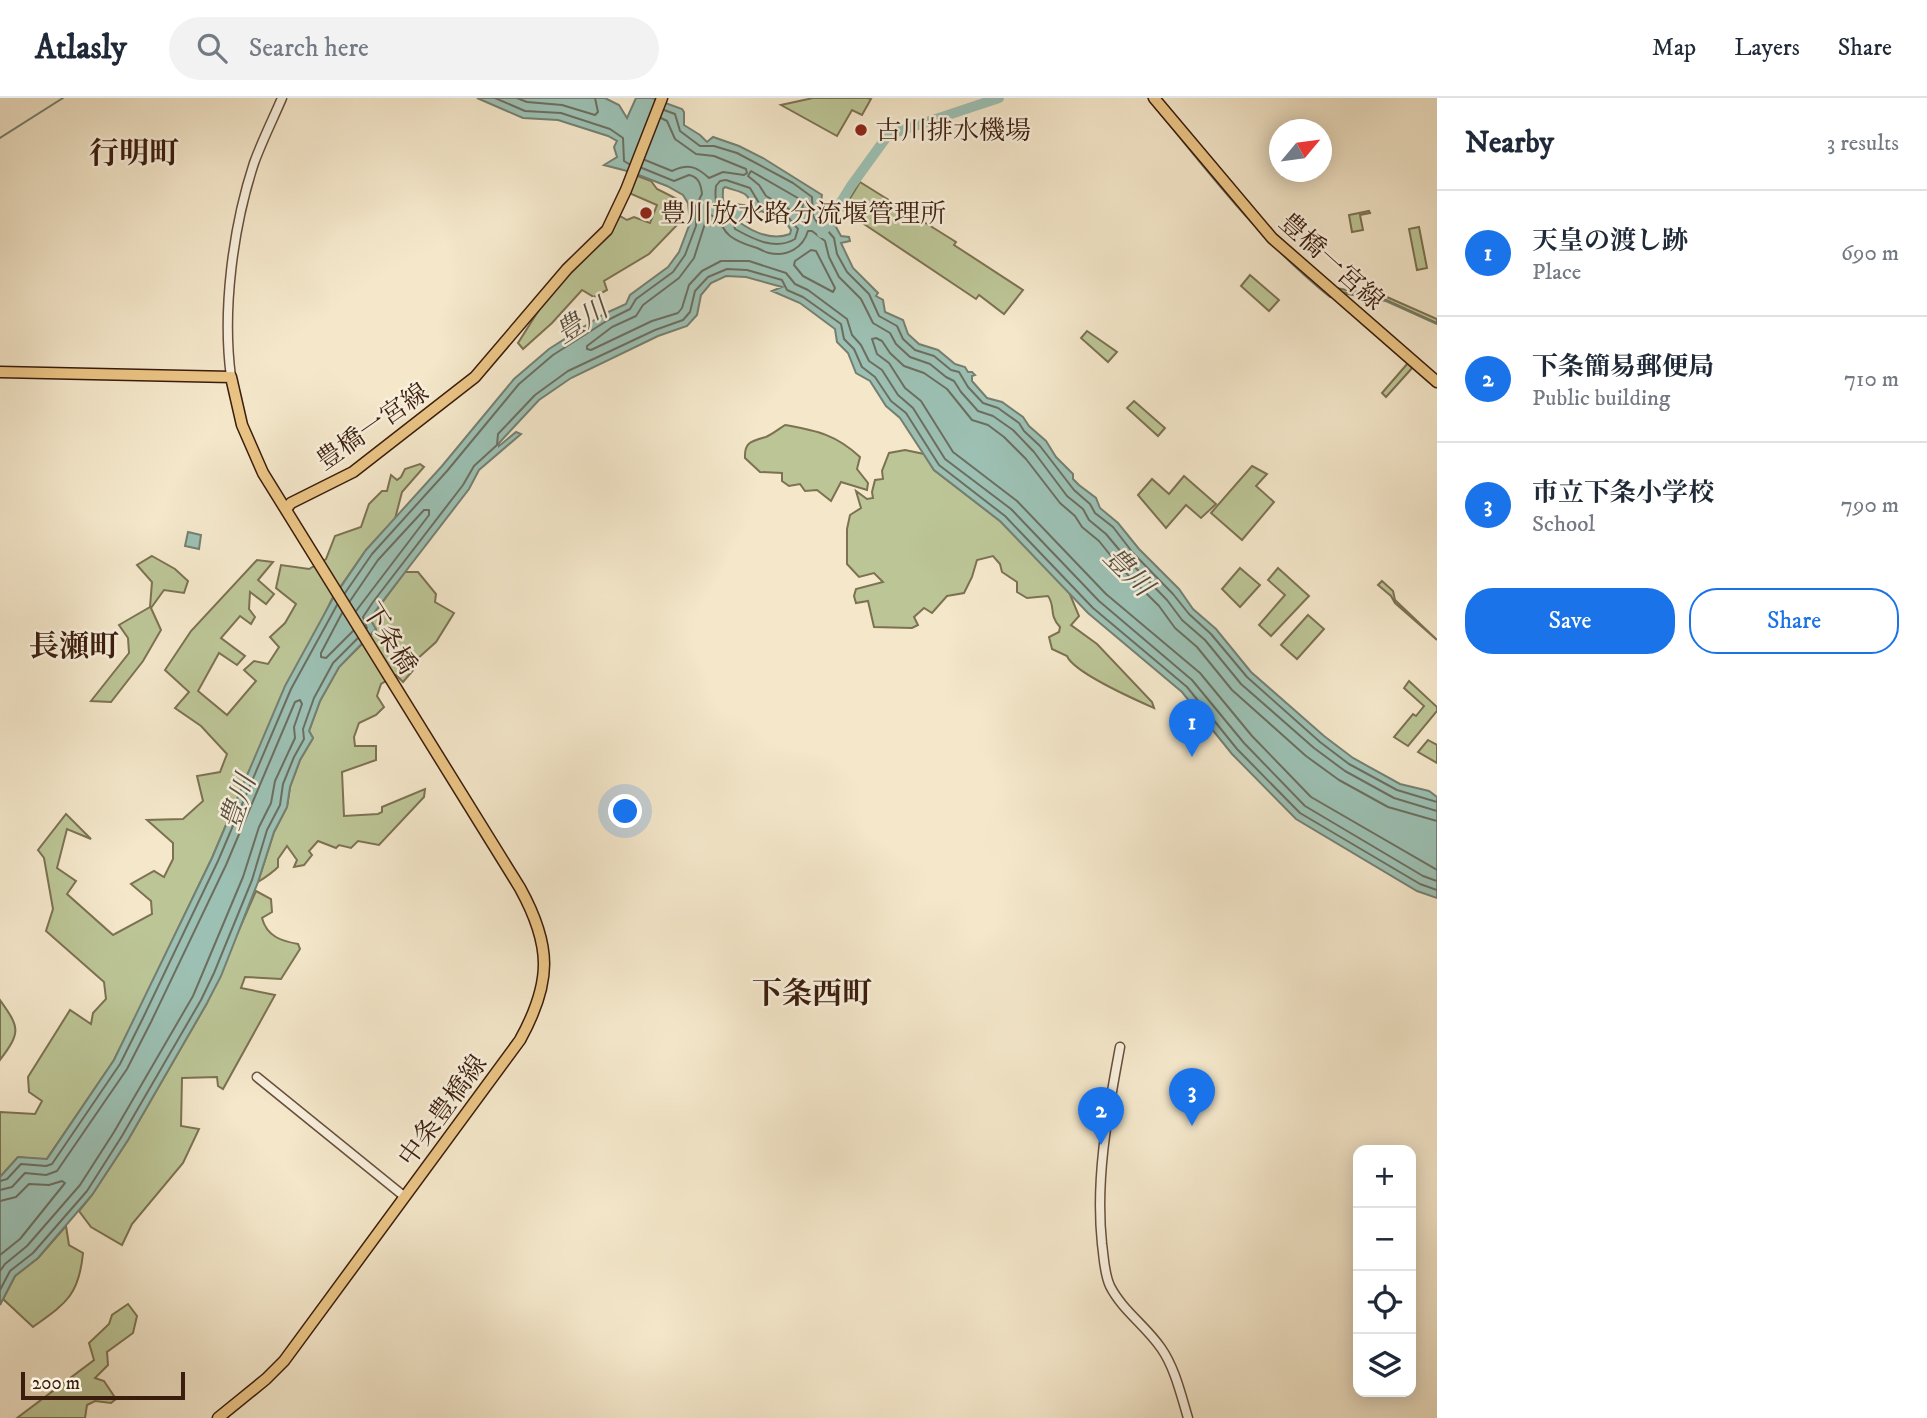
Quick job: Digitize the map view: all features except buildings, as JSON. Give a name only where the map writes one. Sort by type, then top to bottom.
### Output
[{"type":"main road","name":"豊橋一宮線","points":[[286,509],[291,503],[353,472],[475,377],[567,269],[607,230],[626,190],[662,98]]},
{"type":"main road","name":"豊橋一宮線","points":[[1154,98],[1272,238],[1437,382]]},
{"type":"main road","points":[[0,372],[231,377],[236,405],[247,439],[263,473],[286,509]]},
{"type":"main road","name":"下条橋","points":[[286,509],[456,783]]},
{"type":"main road","name":"中条豊橋線","points":[[218,1418],[284,1361],[520,1040],[534,1015],[544,979],[543,943],[532,909],[456,783]]},
{"type":"street","points":[[231,377],[228,307],[241,214],[254,164],[282,98]]},
{"type":"street","points":[[1120,1047],[1099,1187],[1105,1271],[1119,1300],[1163,1350],[1188,1418]]},
{"type":"street","points":[[257,1077],[405,1197]]},
{"type":"green space","points":[[813,98],[871,99],[862,115],[852,110],[837,136],[781,105]]},
{"type":"green space","points":[[635,175],[651,181],[657,189],[677,199],[682,216],[679,223],[649,254],[604,281],[607,290],[594,297],[582,290],[552,323],[523,349],[518,343],[553,288],[614,226],[620,216],[627,220],[634,217],[650,223],[657,205],[629,193]]},
{"type":"green space","points":[[860,182],[956,242],[954,245],[1023,290],[1004,314],[979,295],[976,299],[843,210]]},
{"type":"green space","points":[[1370,213],[1360,215],[1363,230],[1352,232],[1349,215]]},
{"type":"green space","points":[[1419,227],[1427,268],[1417,270],[1409,229]]},
{"type":"green space","points":[[1250,275],[1279,300],[1269,311],[1241,286]]},
{"type":"green space","points":[[1330,287],[1387,297],[1437,319],[1437,323],[1386,300],[1341,292]]},
{"type":"green space","points":[[1087,331],[1117,352],[1108,362],[1081,338]]},
{"type":"green space","points":[[1408,363],[1413,367],[1386,397],[1382,393]]},
{"type":"green space","points":[[1134,401],[1165,428],[1158,436],[1127,408]]},
{"type":"green space","points":[[785,425],[825,435],[851,449],[860,457],[857,469],[868,483],[867,490],[841,482],[831,501],[817,490],[805,491],[800,484],[789,486],[782,481],[782,473],[760,472],[745,458],[748,445]]},
{"type":"green space","points":[[905,450],[924,454],[934,470],[1000,521],[1059,580],[1069,592],[1079,616],[1071,625],[1097,644],[1152,702],[1154,708],[1093,678],[1072,663],[1067,656],[1052,649],[1049,637],[1059,632],[1060,627],[1054,618],[1048,596],[1027,598],[1017,592],[1017,582],[1002,572],[1000,564],[993,556],[977,560],[964,593],[947,596],[932,613],[924,608],[914,617],[918,625],[912,628],[874,627],[868,601],[856,603],[854,596],[856,589],[883,582],[874,573],[859,577],[847,564],[847,529],[850,515],[861,508],[856,491],[867,499],[873,498],[875,480],[883,479],[882,471],[889,453]]},
{"type":"green space","points":[[420,464],[424,467],[402,492],[395,519],[366,550],[332,599],[250,769],[212,858],[114,1060],[46,1160],[18,1157],[0,1177],[0,1112],[35,1114],[42,1101],[29,1092],[28,1077],[70,1010],[91,1024],[93,1013],[106,999],[104,982],[46,931],[53,909],[44,858],[38,850],[66,814],[91,839],[67,829],[57,868],[76,881],[67,894],[113,935],[152,914],[151,901],[131,884],[154,871],[164,877],[173,859],[173,843],[147,820],[183,819],[203,801],[197,776],[220,772],[227,754],[201,726],[175,708],[189,692],[165,670],[191,631],[257,560],[273,562],[258,580],[274,594],[266,604],[250,592],[249,609],[255,617],[251,624],[240,616],[221,638],[245,656],[237,665],[219,653],[198,691],[227,715],[256,681],[244,670],[254,661],[268,664],[279,647],[270,637],[285,623],[296,604],[276,588],[281,565],[309,569],[326,559],[335,536],[361,527],[369,504],[382,491],[387,491],[391,475],[397,480],[405,469]]},
{"type":"green space","points":[[1252,466],[1267,474],[1256,486],[1274,502],[1242,540],[1211,513]]},
{"type":"green space","points":[[1184,476],[1216,504],[1201,518],[1186,505],[1166,528],[1138,495],[1152,479],[1169,494]]},
{"type":"green space","points":[[152,556],[175,569],[188,581],[184,593],[164,590],[151,608],[161,630],[143,661],[111,702],[91,701],[129,653],[128,638],[119,625],[150,607],[152,582],[137,565]]},
{"type":"green space","points":[[1240,568],[1260,585],[1240,607],[1222,589]]},
{"type":"green space","points":[[1278,568],[1309,596],[1271,636],[1259,625],[1285,595],[1268,580]]},
{"type":"green space","points":[[405,572],[418,572],[436,594],[435,602],[454,613],[436,642],[416,660],[415,668],[403,682],[396,675],[381,684],[377,696],[384,707],[376,715],[359,723],[354,737],[355,746],[376,746],[376,760],[342,772],[344,816],[378,814],[382,812],[382,807],[425,789],[424,797],[379,845],[358,841],[351,848],[339,845],[336,848],[318,841],[309,851],[312,855],[304,865],[294,867],[297,860],[287,846],[278,859],[278,867],[258,882],[274,832],[287,807],[290,787],[300,760],[313,738],[309,731],[320,701],[339,667],[376,630],[370,619]]},
{"type":"green space","points":[[1382,581],[1393,591],[1395,600],[1437,640],[1378,585]]},
{"type":"green space","points":[[1308,615],[1324,629],[1297,659],[1281,645]]},
{"type":"green space","points":[[1409,681],[1437,707],[1437,711],[1408,746],[1394,737],[1413,714],[1416,716],[1424,706],[1404,688]]},
{"type":"green space","points":[[1428,740],[1437,745],[1437,763],[1418,752]]},
{"type":"green space","points":[[256,891],[271,899],[272,912],[262,918],[267,930],[281,939],[298,944],[300,949],[281,979],[245,977],[241,988],[275,995],[223,1089],[218,1086],[217,1077],[182,1078],[181,1126],[199,1129],[183,1163],[132,1224],[122,1245],[91,1227],[79,1211],[128,1140],[207,1003]]},
{"type":"green space","points":[[0,1000],[14,1024],[15,1036],[0,1060]]},
{"type":"green space","points":[[66,1226],[69,1245],[83,1253],[78,1279],[62,1305],[33,1327],[3,1299],[15,1276],[38,1258]]},
{"type":"green space","points":[[128,1304],[137,1316],[133,1333],[107,1352],[108,1365],[95,1378],[104,1381],[116,1399],[111,1403],[95,1401],[87,1405],[85,1418],[17,1418],[94,1360],[89,1343],[109,1324],[112,1315]]},
{"type":"water","name":"豊川","points":[[477,98],[605,98],[619,105],[627,118],[636,98],[652,98],[682,109],[684,125],[707,142],[713,137],[739,146],[822,195],[819,212],[823,220],[835,225],[841,236],[849,237],[850,241],[841,243],[853,268],[878,293],[876,296],[883,300],[885,312],[903,320],[908,334],[919,344],[938,350],[955,364],[972,372],[975,375],[972,376],[972,381],[987,398],[1002,402],[1023,417],[1073,474],[1073,479],[1096,498],[1100,508],[1118,523],[1139,549],[1179,589],[1193,609],[1216,629],[1251,672],[1353,758],[1400,784],[1429,791],[1437,797],[1437,898],[1417,891],[1296,819],[1232,754],[1182,692],[1088,613],[1000,521],[934,470],[900,418],[886,406],[870,381],[856,373],[848,353],[837,342],[835,329],[800,303],[772,291],[782,287],[746,277],[726,276],[711,283],[701,295],[697,315],[687,326],[658,336],[571,378],[539,400],[499,446],[516,432],[521,434],[479,470],[469,489],[379,606],[370,619],[376,629],[339,667],[320,701],[309,731],[313,738],[300,760],[290,787],[287,807],[274,832],[258,882],[221,976],[207,1003],[128,1140],[92,1195],[38,1258],[15,1276],[0,1305],[0,1177],[18,1157],[47,1159],[114,1060],[212,858],[285,686],[332,600],[366,550],[442,466],[514,379],[549,349],[604,314],[626,304],[630,295],[668,267],[679,252],[690,223],[688,203],[683,195],[631,172],[604,165],[617,157],[614,147],[617,141],[608,136],[558,120],[523,118]],"holes":[[[725,187],[745,194],[751,206],[726,206],[723,197]],[[761,211],[771,215],[777,222],[782,222],[781,215],[791,230],[790,234],[763,234],[739,222]]]},
{"type":"water","points":[[188,532],[201,535],[199,549],[185,546]]},
{"type":"waterway","points":[[0,138],[63,98]]},
{"type":"waterway","points":[[822,233],[851,186],[888,135],[999,98]]},
{"type":"waterway","points":[[1148,98],[1256,227],[1304,275],[1332,296]]},
{"type":"waterway","points":[[1342,293],[1386,301],[1437,324]]},
{"type":"place","name":"古川排水機場","points":[[861,130]]},
{"type":"place","name":"豊川放水路分流堰管理所","points":[[646,213]]},
{"type":"place","name":"天皇の渡し跡","points":[[1192,757]]},
{"type":"place","name":"市立下条小学校","points":[[1192,1126]]},
{"type":"place","name":"下条簡易郵便局","points":[[1101,1145]]},
{"type":"district","name":"行明町","points":[[134,153]]},
{"type":"district","name":"長瀬町","points":[[74,646]]},
{"type":"district","name":"下条西町","points":[[812,993]]}]
